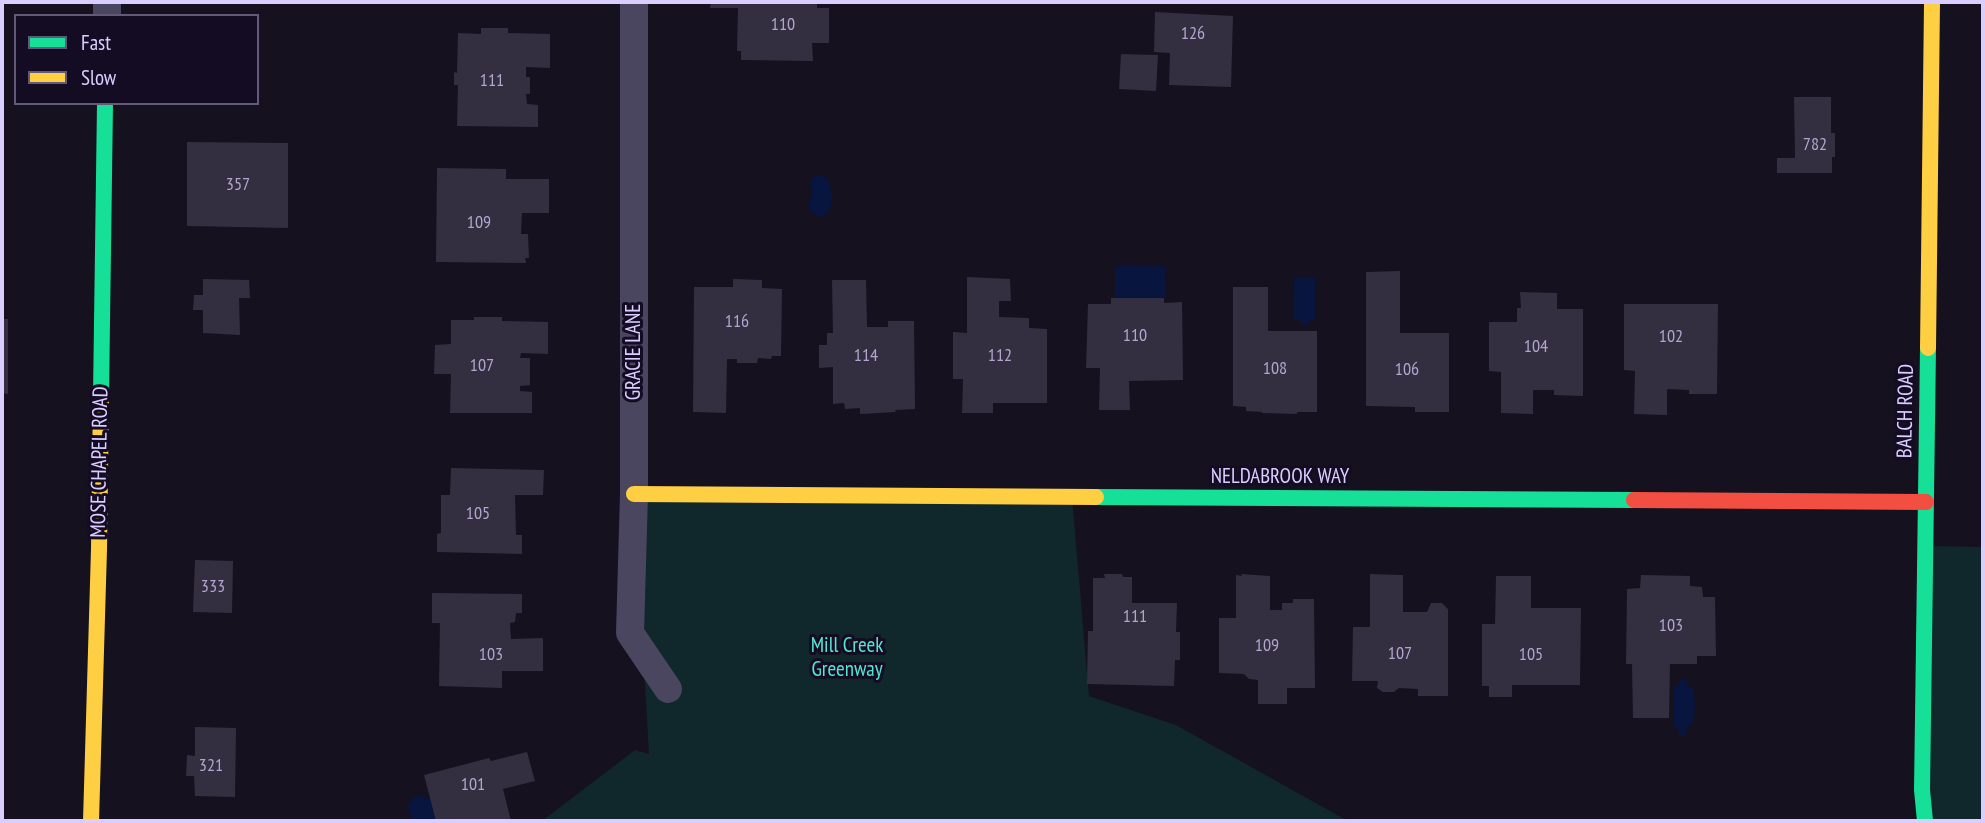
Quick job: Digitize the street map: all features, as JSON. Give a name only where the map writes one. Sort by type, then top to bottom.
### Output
[{"type":"street","name":"GRACIE LANE","points":[[634,2],[634,494],[630,633],[668,689]]},
{"type":"street","name":"BALCH ROAD","points":[[1925,821],[1922,790],[1932,2]]},
{"type":"street","name":"MOSE CHAPEL ROAD","points":[[91,821],[99,549],[105,105]]},
{"type":"street","name":"NELDABROOK WAY","points":[[634,494],[1926,502]]},
{"type":"green space","name":"Mill Creek Greenway","points":[[634,494],[1072,497],[1089,696],[1176,725],[1348,821],[542,821],[635,750],[649,754]]},
{"type":"green space","points":[[1925,546],[1983,547],[1983,821],[1925,821]]},
{"type":"water","points":[[819,175],[827,178],[832,193],[832,204],[823,217],[813,214],[808,205],[812,194],[810,182],[813,177]]},
{"type":"water","points":[[1115,266],[1165,266],[1166,297],[1115,297]]},
{"type":"water","points":[[1294,278],[1315,278],[1315,320],[1310,320],[1309,325],[1301,325],[1301,320],[1293,320]]},
{"type":"water","points":[[1687,679],[1687,685],[1694,689],[1694,717],[1686,729],[1687,736],[1679,736],[1678,729],[1673,727],[1673,691],[1679,680]]},
{"type":"water","points":[[424,794],[425,800],[430,798],[437,821],[412,821],[407,804],[412,803],[411,798]]},
{"type":"building","points":[[711,2],[817,2],[817,8],[829,8],[829,43],[812,43],[813,61],[741,60],[741,51],[737,51],[738,8],[710,8]]},
{"type":"building","points":[[1155,12],[1233,16],[1231,87],[1169,85],[1170,53],[1154,52]]},
{"type":"building","points":[[481,28],[508,28],[508,33],[550,34],[550,68],[526,67],[526,77],[530,77],[527,104],[538,105],[538,127],[457,126],[458,85],[454,85],[454,72],[457,73],[458,33],[481,34]]},
{"type":"building","points":[[1121,54],[1158,55],[1156,91],[1119,89]]},
{"type":"building","points":[[1794,97],[1831,97],[1831,133],[1835,133],[1832,173],[1777,173],[1777,158],[1795,158]]},
{"type":"building","points":[[187,142],[288,143],[288,228],[187,226]]},
{"type":"building","points":[[437,168],[506,169],[506,179],[549,179],[549,213],[522,213],[521,234],[528,234],[529,258],[525,258],[526,263],[436,262]]},
{"type":"building","points":[[1400,271],[1400,333],[1449,333],[1449,412],[1415,412],[1415,407],[1366,406],[1366,272]]},
{"type":"building","points":[[967,277],[1010,279],[1011,301],[999,301],[999,317],[1029,318],[1029,328],[1047,329],[1047,403],[993,403],[993,413],[962,413],[963,379],[953,379],[953,332],[967,333]]},
{"type":"building","points":[[203,279],[249,280],[250,298],[239,298],[240,335],[203,333],[203,310],[193,310],[194,295],[203,295]]},
{"type":"building","points":[[733,279],[762,280],[762,288],[782,289],[781,356],[772,356],[771,359],[758,358],[757,363],[737,363],[737,359],[727,359],[726,413],[693,412],[694,287],[733,287]]},
{"type":"building","points":[[832,280],[866,280],[867,327],[888,327],[888,321],[914,321],[915,409],[860,414],[860,408],[845,409],[844,403],[833,404],[833,367],[819,368],[819,345],[827,345],[827,333],[833,333]]},
{"type":"building","points":[[1233,287],[1268,287],[1268,331],[1317,331],[1317,412],[1262,413],[1233,406]]},
{"type":"building","points":[[1520,292],[1557,293],[1557,309],[1583,309],[1583,396],[1554,395],[1554,390],[1533,390],[1533,414],[1501,413],[1501,372],[1489,371],[1489,322],[1517,322],[1517,308],[1521,308]]},
{"type":"building","points":[[1111,298],[1164,298],[1164,303],[1182,302],[1183,380],[1129,381],[1130,410],[1099,410],[1100,368],[1086,368],[1088,304],[1111,304]]},
{"type":"building","points":[[1624,304],[1718,304],[1717,394],[1689,394],[1689,390],[1667,389],[1667,415],[1634,414],[1635,371],[1624,370]]},
{"type":"building","points":[[474,317],[502,317],[502,321],[548,322],[548,354],[521,353],[520,358],[530,358],[530,385],[520,386],[520,391],[532,392],[532,413],[450,413],[451,374],[434,374],[435,345],[451,344],[451,320],[474,320]]},
{"type":"building","points":[[2,319],[8,319],[8,394],[2,393]]},
{"type":"building","points":[[451,468],[544,470],[543,495],[515,495],[516,535],[522,535],[522,554],[437,552],[437,534],[441,533],[441,495],[450,495]]},
{"type":"building","points":[[195,560],[233,561],[232,613],[193,612]]},
{"type":"building","points":[[1104,574],[1132,577],[1132,603],[1177,603],[1176,632],[1180,632],[1180,660],[1175,660],[1174,686],[1087,684],[1088,631],[1093,631],[1093,578],[1105,578]]},
{"type":"building","points":[[1241,574],[1270,576],[1270,610],[1282,610],[1282,603],[1293,603],[1293,599],[1314,599],[1315,688],[1287,688],[1287,704],[1258,704],[1258,680],[1249,679],[1244,674],[1219,673],[1219,618],[1236,618],[1236,575],[1242,576]]},
{"type":"building","points":[[1370,574],[1403,575],[1403,612],[1427,612],[1431,603],[1442,603],[1448,609],[1448,696],[1418,696],[1418,689],[1399,688],[1394,692],[1383,692],[1377,688],[1378,681],[1352,681],[1353,627],[1370,627]]},
{"type":"building","points":[[1641,575],[1690,576],[1690,586],[1702,587],[1703,597],[1715,597],[1716,656],[1697,656],[1697,664],[1670,664],[1669,718],[1633,718],[1632,664],[1626,664],[1627,589],[1640,588]]},
{"type":"building","points":[[1496,576],[1531,576],[1531,608],[1581,608],[1580,685],[1512,685],[1512,697],[1489,697],[1489,686],[1482,686],[1482,624],[1495,624]]},
{"type":"building","points":[[432,593],[522,594],[522,613],[516,613],[515,622],[510,623],[511,639],[543,638],[543,671],[502,671],[502,688],[439,686],[440,623],[432,623]]},
{"type":"building","points":[[195,727],[236,728],[235,797],[195,796],[194,776],[186,776],[187,755],[195,756]]},
{"type":"building","points":[[527,752],[535,781],[503,789],[511,821],[436,821],[424,775],[489,758],[491,761]]},
{"type":"traffic: fast","points":[[101,396],[105,105]]},
{"type":"traffic: fast","points":[[1925,821],[1922,790],[1928,348]]},
{"type":"traffic: fast","points":[[1096,497],[1634,500]]},
{"type":"traffic: slow","points":[[1928,348],[1932,2]]},
{"type":"traffic: slow","points":[[91,821],[101,396]]},
{"type":"traffic: slow","points":[[634,494],[1096,497]]},
{"type":"traffic: jam","points":[[1634,500],[1926,502]]}]
